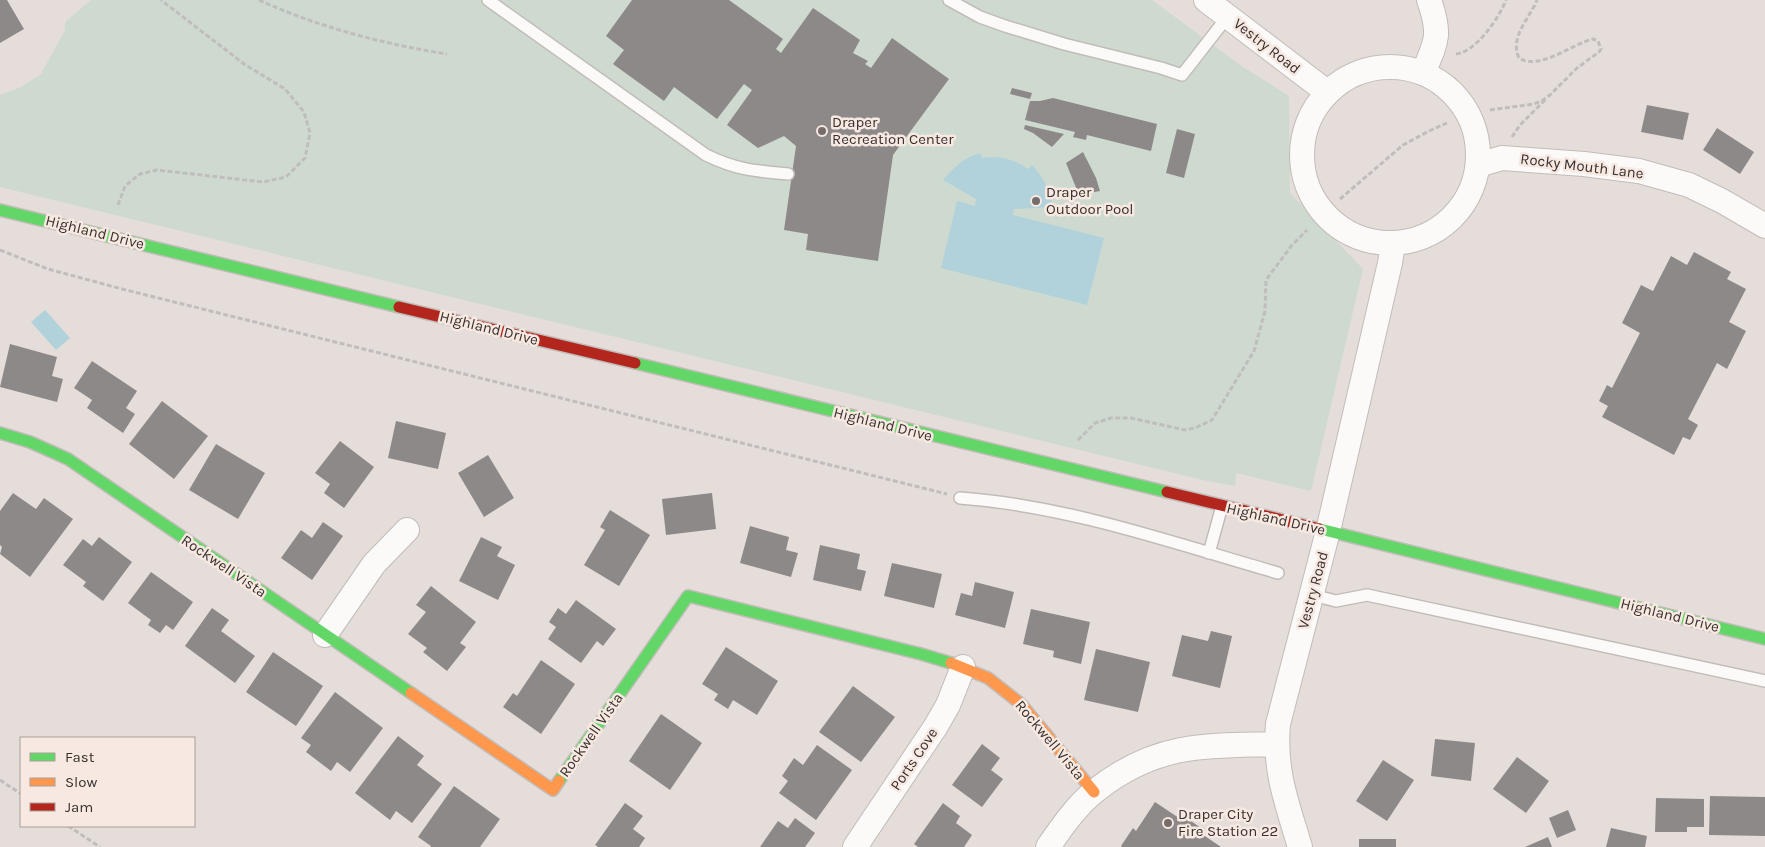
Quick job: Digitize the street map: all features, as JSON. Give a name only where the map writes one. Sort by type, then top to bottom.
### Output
[{"type":"main road","name":"Highland Drive","points":[[0,210],[1328,531],[1765,639]]},
{"type":"main road","name":"Rockwell Vista","points":[[0,433],[30,442],[68,459],[553,790],[688,596],[921,654],[963,667],[988,678],[1021,704],[1094,792]]},
{"type":"street","name":"Vestry Road","points":[[1206,0],[1327,92]]},
{"type":"street","points":[[1423,73],[1436,44],[1437,32],[1429,0]]},
{"type":"street","points":[[1398,66],[1423,73],[1448,88],[1466,110],[1476,136],[1478,165],[1472,189],[1459,211],[1440,228],[1418,240],[1393,244],[1363,240],[1336,226],[1315,204],[1303,176],[1301,146],[1309,117],[1327,92],[1348,77],[1372,68],[1398,66]]},
{"type":"street","name":"Rocky Mouth Lane","points":[[1478,165],[1502,158],[1584,164],[1639,171],[1689,185],[1722,200],[1765,226]]},
{"type":"street","name":"Vestry Road","points":[[1300,847],[1278,768],[1278,724],[1328,531],[1388,273],[1393,244]]},
{"type":"street","points":[[326,635],[374,564],[407,530]]},
{"type":"street","name":"Ports Cove","points":[[855,847],[936,726],[948,705],[963,667]]},
{"type":"street","points":[[1048,847],[1094,792],[1135,766],[1157,756],[1207,747],[1277,744]]},
{"type":"lane","points":[[488,0],[706,156],[725,165],[742,170],[788,174]]},
{"type":"lane","points":[[948,0],[980,17],[1005,26],[1064,44],[1182,75],[1228,16]]},
{"type":"lane","points":[[960,498],[994,500],[1078,516],[1278,573]]},
{"type":"lane","points":[[1209,553],[1222,506]]},
{"type":"lane","points":[[1312,595],[1336,601],[1366,595],[1765,681]]},
{"type":"path","points":[[118,205],[125,186],[140,174],[157,170],[263,182],[286,176],[305,158],[310,133],[304,112],[285,89],[244,64],[161,0]]},
{"type":"path","points":[[259,0],[326,25],[381,41],[447,54]]},
{"type":"path","points":[[1456,54],[1462,53],[1482,37],[1502,10],[1506,0]]},
{"type":"path","points":[[1509,142],[1520,125],[1577,68],[1599,52],[1601,44],[1598,41],[1589,40],[1541,61],[1530,62],[1519,58],[1517,50],[1518,38],[1536,0]]},
{"type":"path","points":[[1490,110],[1534,104],[1550,95]]},
{"type":"path","points":[[1340,199],[1403,145],[1447,124]]},
{"type":"path","points":[[1078,440],[1095,423],[1111,418],[1131,418],[1185,430],[1195,428],[1212,420],[1254,351],[1265,311],[1266,280],[1292,245],[1307,230]]},
{"type":"path","points":[[0,250],[48,269],[132,291],[960,498]]},
{"type":"path","points":[[0,780],[20,793]]},
{"type":"path","points":[[70,827],[100,847]]},
{"type":"shaded area","points":[[91,0],[1152,0],[1240,65],[1289,96],[1290,193],[1363,269],[1311,491],[1236,473],[1235,486],[1207,481],[0,187],[0,95],[21,87],[41,74],[65,30],[65,22]]},
{"type":"water","points":[[980,153],[982,158],[995,157],[1006,159],[1028,169],[1032,165],[1040,174],[1050,195],[1053,207],[1014,209],[1013,215],[1104,238],[1087,305],[941,268],[957,201],[975,206],[976,199],[943,180],[960,164]]},
{"type":"water","points":[[45,310],[70,338],[56,350],[31,322]]},
{"type":"building","points":[[0,0],[7,0],[24,29],[0,43]]},
{"type":"building","name":"Draper Recreation Center","points":[[632,0],[729,0],[783,39],[776,49],[781,53],[813,8],[860,40],[853,53],[868,61],[865,64],[871,68],[892,38],[949,79],[893,155],[878,261],[806,250],[808,234],[784,230],[796,146],[784,136],[758,148],[727,125],[752,90],[744,84],[717,119],[674,87],[664,101],[613,64],[624,50],[606,36]]},
{"type":"building","points":[[1012,88],[1032,93],[1030,99],[1010,94]]},
{"type":"building","points":[[1053,98],[1157,124],[1151,151],[1087,135],[1086,140],[1073,137],[1075,132],[1025,120],[1030,101]]},
{"type":"building","points":[[1647,105],[1689,113],[1683,140],[1641,132]]},
{"type":"building","points":[[1025,125],[1064,134],[1052,147],[1033,133],[1024,129]]},
{"type":"building","points":[[1717,128],[1754,152],[1740,174],[1703,150]]},
{"type":"building","points":[[1177,129],[1195,134],[1184,178],[1166,173]]},
{"type":"building","points":[[1083,152],[1096,178],[1100,191],[1079,195],[1066,163]]},
{"type":"building","points":[[1694,252],[1731,272],[1727,279],[1746,289],[1729,322],[1746,331],[1727,369],[1717,363],[1688,419],[1698,425],[1690,440],[1683,437],[1674,455],[1602,417],[1608,406],[1599,401],[1607,385],[1612,388],[1640,333],[1622,323],[1641,285],[1653,291],[1671,256],[1687,265]]},
{"type":"building","points":[[10,344],[57,357],[52,376],[63,379],[57,402],[0,387]]},
{"type":"building","points":[[92,361],[137,391],[126,408],[135,414],[123,433],[87,408],[92,400],[74,388]]},
{"type":"building","points":[[162,401],[208,436],[174,479],[129,444]]},
{"type":"building","points":[[396,421],[446,433],[438,469],[388,458]]},
{"type":"building","points":[[340,441],[374,467],[344,508],[324,493],[330,484],[315,473]]},
{"type":"building","points":[[216,444],[265,473],[238,519],[189,490]]},
{"type":"building","points":[[488,455],[514,498],[484,517],[458,473]]},
{"type":"building","points":[[13,493],[36,509],[44,498],[73,519],[30,577],[0,554],[2,547],[0,545],[0,511]]},
{"type":"building","points":[[712,493],[716,529],[666,535],[662,499]]},
{"type":"building","points":[[610,510],[650,535],[619,586],[584,565],[605,530],[600,527]]},
{"type":"building","points":[[323,522],[343,536],[312,580],[281,558],[301,530],[312,538]]},
{"type":"building","points":[[750,526],[789,537],[786,550],[798,553],[791,577],[740,563]]},
{"type":"building","points":[[99,537],[132,562],[103,601],[83,586],[86,582],[63,565],[83,539],[92,546]]},
{"type":"building","points":[[481,537],[502,547],[497,556],[515,565],[498,600],[459,581]]},
{"type":"building","points":[[820,545],[860,554],[857,569],[866,571],[861,591],[813,580]]},
{"type":"building","points":[[892,563],[942,574],[934,608],[884,596]]},
{"type":"building","points":[[151,572],[193,602],[173,630],[166,625],[160,633],[148,625],[151,620],[128,603]]},
{"type":"building","points":[[975,582],[1014,592],[1005,628],[955,615],[961,593],[972,596]]},
{"type":"building","points":[[431,586],[476,622],[460,643],[466,647],[447,671],[423,652],[427,648],[408,634],[426,612],[416,605]]},
{"type":"building","points":[[576,600],[616,629],[603,646],[597,641],[581,663],[548,639],[556,627],[549,622],[558,608],[566,614]]},
{"type":"building","points":[[212,608],[229,620],[221,631],[255,656],[235,683],[185,646]]},
{"type":"building","points":[[1031,609],[1090,622],[1081,664],[1053,657],[1054,651],[1023,644]]},
{"type":"building","points":[[1211,631],[1232,636],[1220,688],[1172,676],[1182,635],[1208,641]]},
{"type":"building","points":[[726,647],[778,681],[757,715],[733,700],[728,709],[714,700],[718,694],[702,684]]},
{"type":"building","points":[[1096,649],[1150,662],[1138,712],[1084,700]]},
{"type":"building","points":[[273,652],[323,686],[296,726],[246,692]]},
{"type":"building","points":[[541,660],[575,684],[541,734],[503,707],[513,693],[517,696]]},
{"type":"building","points":[[853,686],[895,717],[861,762],[819,732]]},
{"type":"building","points":[[335,692],[383,728],[350,772],[337,762],[331,771],[306,752],[311,745],[301,738]]},
{"type":"building","points":[[661,714],[702,743],[670,790],[629,761]]},
{"type":"building","points":[[398,736],[424,756],[417,765],[442,784],[412,823],[396,811],[390,820],[355,793]]},
{"type":"building","points":[[1435,739],[1475,743],[1471,781],[1431,776]]},
{"type":"building","points":[[982,744],[1000,758],[991,770],[1003,779],[982,807],[952,785]]},
{"type":"building","points":[[817,745],[852,770],[816,820],[779,793],[788,781],[782,776],[794,758],[803,765]]},
{"type":"building","points":[[1517,757],[1549,781],[1526,813],[1493,789]]},
{"type":"building","points":[[1383,760],[1414,780],[1387,821],[1356,801]]},
{"type":"building","points":[[454,786],[500,819],[480,847],[430,847],[418,837]]},
{"type":"building","points":[[1710,796],[1765,797],[1765,836],[1709,835]]},
{"type":"building","points":[[1656,798],[1704,799],[1704,827],[1687,827],[1687,832],[1655,832]]},
{"type":"building","name":"Draper City Fire Station 22","points":[[1155,802],[1179,818],[1181,814],[1201,828],[1199,832],[1221,847],[1122,847],[1133,828],[1136,831]]},
{"type":"building","points":[[625,803],[643,816],[633,829],[645,838],[639,847],[598,847],[595,845]]},
{"type":"building","points":[[943,803],[960,816],[956,823],[972,835],[964,847],[918,847],[914,844]]},
{"type":"building","points":[[1568,810],[1576,830],[1557,838],[1549,818]]},
{"type":"building","points":[[795,818],[815,833],[805,847],[760,847],[778,821],[788,828]]},
{"type":"building","points":[[1611,828],[1647,836],[1645,847],[1606,847]]},
{"type":"building","points":[[1548,837],[1552,847],[1525,847]]},
{"type":"building","points":[[1359,839],[1396,839],[1396,847],[1359,847]]},
{"type":"traffic: fast","points":[[0,210],[399,307]]},
{"type":"traffic: fast","points":[[635,363],[1167,492]]},
{"type":"traffic: fast","points":[[0,433],[30,442],[68,459],[411,693]]},
{"type":"traffic: fast","points":[[1320,529],[1765,639]]},
{"type":"traffic: fast","points":[[559,781],[688,596],[951,663]]},
{"type":"traffic: slow","points":[[951,663],[988,678],[1021,704],[1094,792]]},
{"type":"traffic: slow","points":[[411,693],[553,790],[559,781]]},
{"type":"traffic: jam","points":[[399,307],[635,363]]},
{"type":"traffic: jam","points":[[1167,492],[1320,529]]},
{"type":"place","name":"Draper Recreation Center","points":[[822,131]]},
{"type":"place","name":"Draper Outdoor Pool","points":[[1036,201]]},
{"type":"place","name":"Draper City Fire Station 22","points":[[1168,823]]}]
